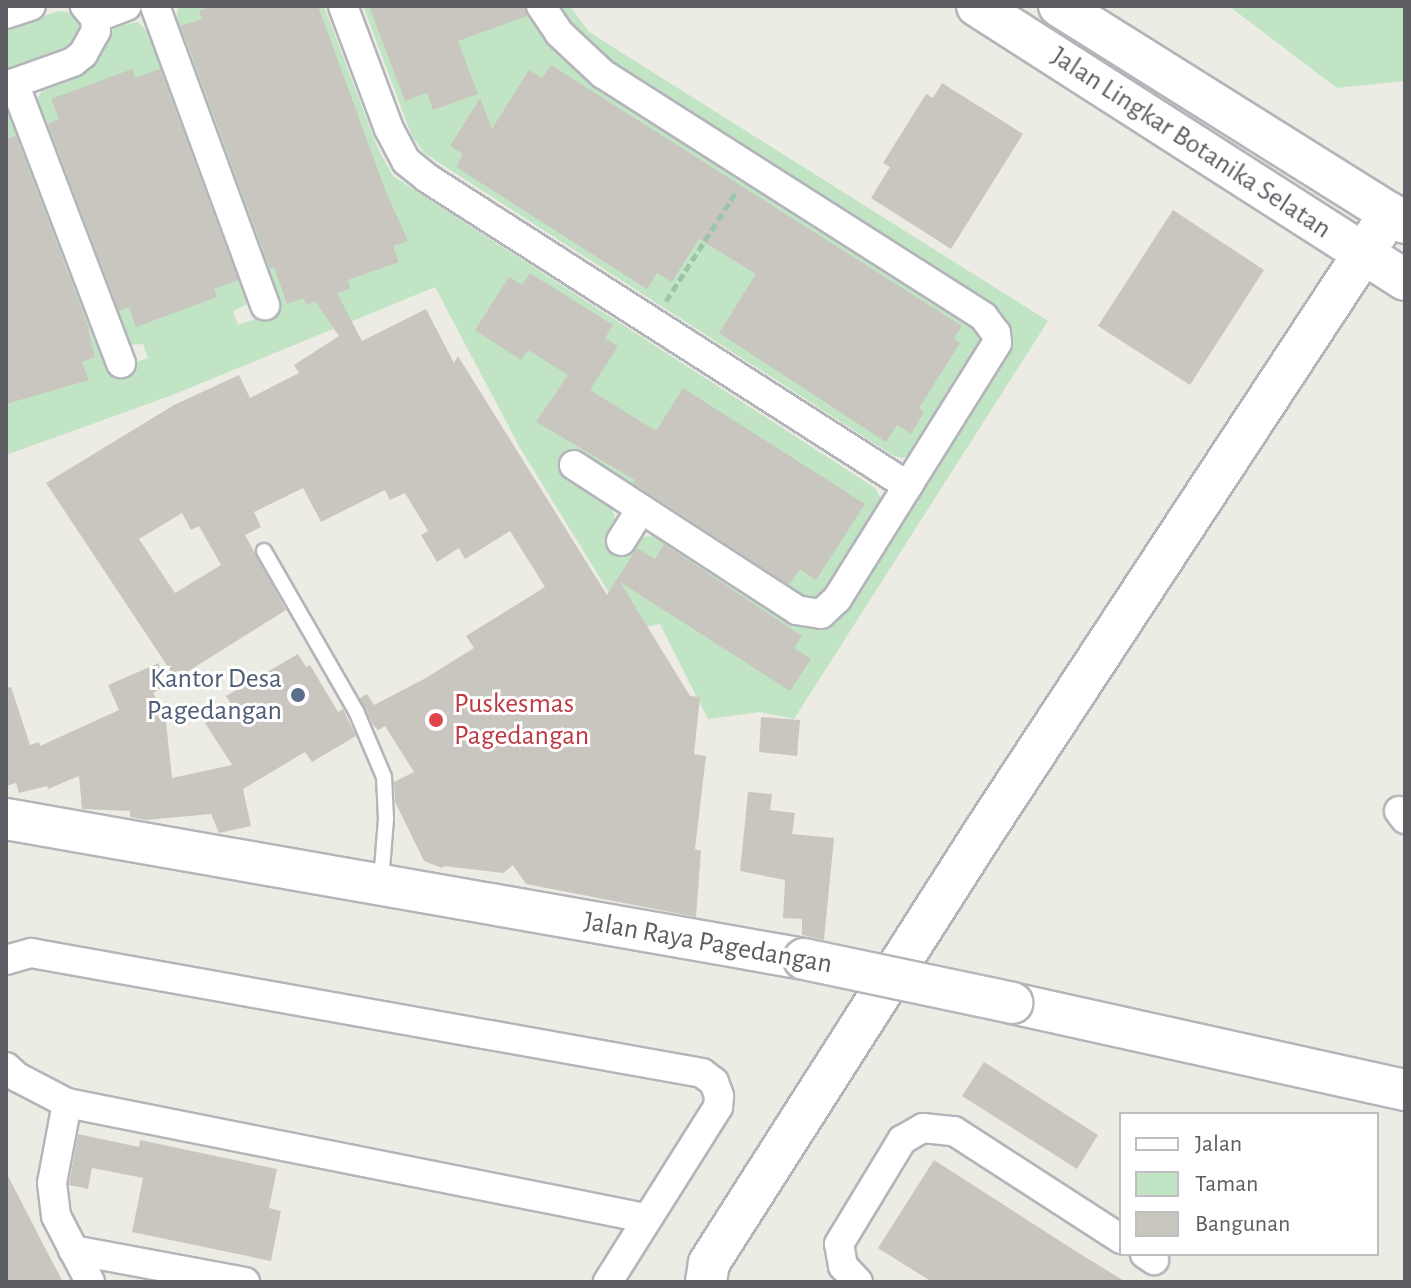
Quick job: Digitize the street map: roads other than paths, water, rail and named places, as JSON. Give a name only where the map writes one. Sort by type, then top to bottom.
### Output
[{"type":"street","points":[[6,14],[31,6]]},
{"type":"street","points":[[121,363],[10,84],[73,62],[91,43],[90,12],[127,6]]},
{"type":"street","points":[[155,6],[265,305]]},
{"type":"street","points":[[343,6],[389,129],[406,161],[427,178],[908,486]]},
{"type":"street","points":[[541,6],[581,58],[983,316],[996,333],[993,355],[837,599],[821,614],[797,610],[574,465]]},
{"type":"street","name":"Jalan Lingkar Botanika Selatan","points":[[977,6],[1405,280]]},
{"type":"street","name":"Jalan Lingkar Botanika Selatan","points":[[1059,6],[1397,218]]},
{"type":"street","points":[[706,1282],[709,1263],[968,857],[1363,255],[1397,218]]},
{"type":"street","points":[[621,541],[641,509]]},
{"type":"street","name":"Jalan Raya Pagedangan","points":[[6,819],[804,959],[1405,1090]]},
{"type":"street","points":[[6,960],[31,953],[702,1073],[714,1082],[719,1096],[718,1107],[645,1218],[608,1282]]},
{"type":"street","points":[[6,1067],[17,1077],[67,1103],[645,1218]]},
{"type":"street","points":[[67,1103],[52,1183],[56,1216],[90,1282]]},
{"type":"street","points":[[858,1282],[843,1266],[839,1244],[902,1140],[923,1128],[954,1131],[1119,1238]]},
{"type":"street","points":[[73,1250],[245,1282]]},
{"type":"lane","points":[[264,551],[356,711],[384,777],[386,819],[380,886]]},
{"type":"place","name":"Kantor Desa Pagedangan","points":[[298,695]]},
{"type":"place","name":"Puskesmas Pagedangan","points":[[436,720]]}]
